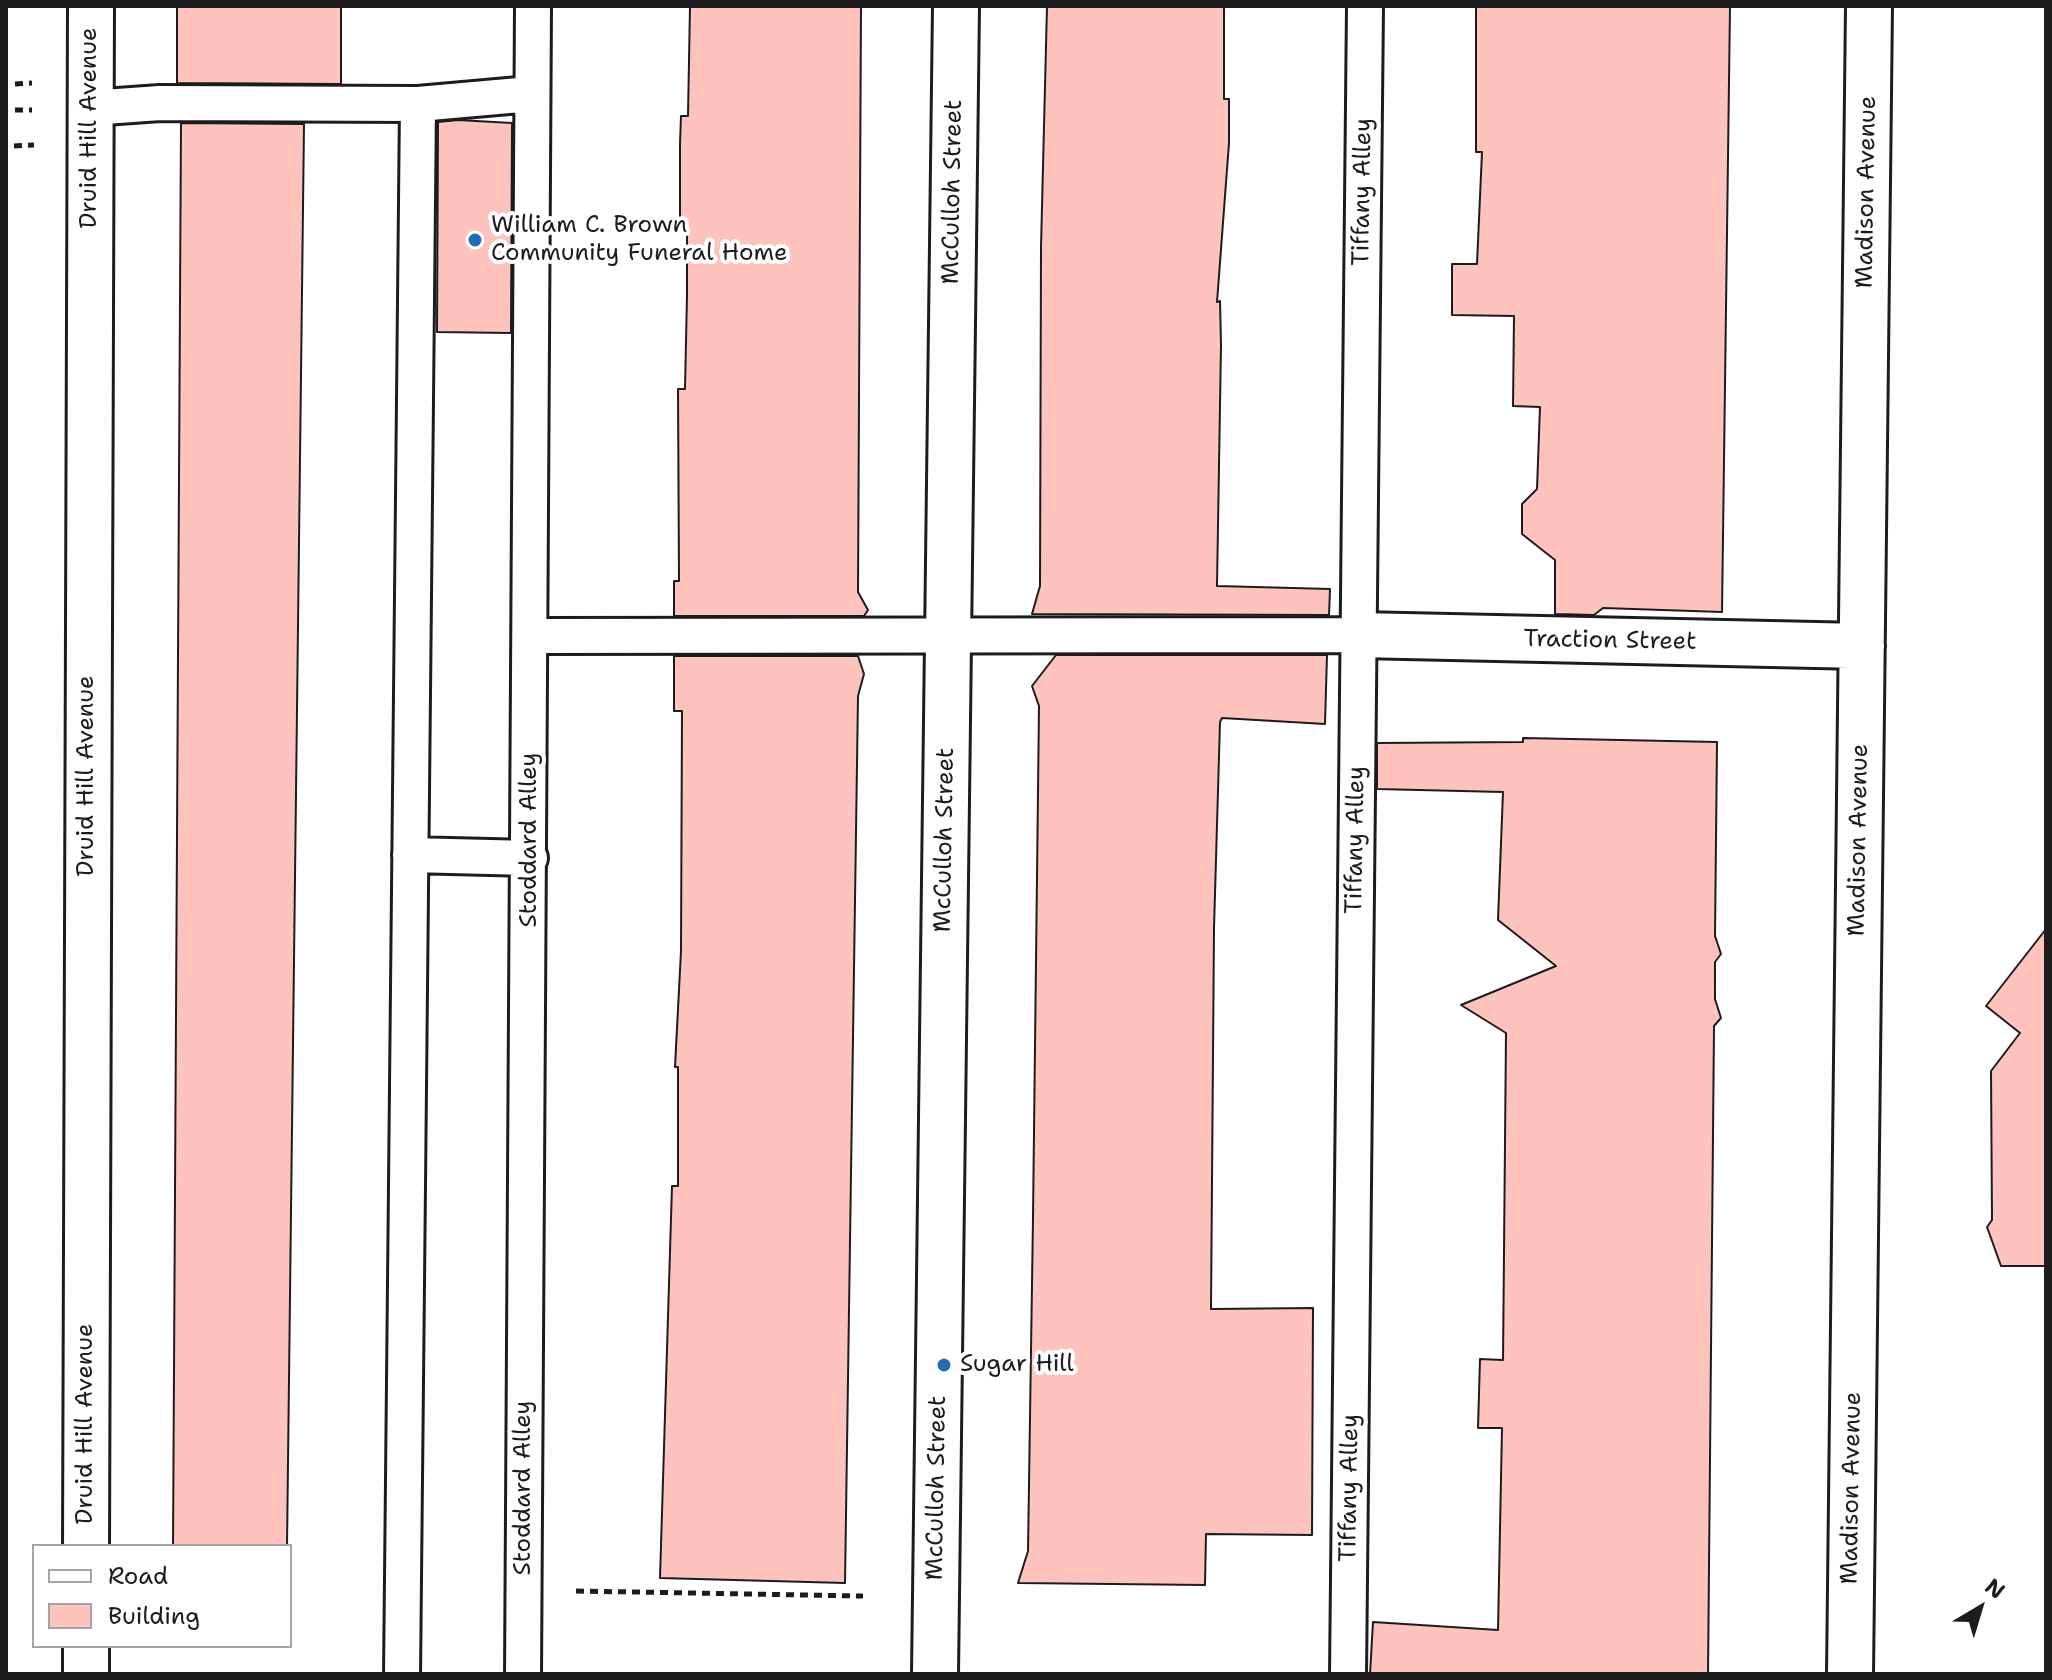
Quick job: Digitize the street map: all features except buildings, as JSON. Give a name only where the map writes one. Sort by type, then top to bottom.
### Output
[{"type":"main road","name":"Druid Hill Avenue","points":[[86,1544],[91,6]]},
{"type":"main road","name":"McCulloh Street","points":[[935,1674],[956,6]]},
{"type":"main road","name":"Madison Avenue","points":[[1850,1674],[1869,6]]},
{"type":"main road","name":"Traction Street","points":[[1359,635],[1862,646]]},
{"type":"main road","points":[[86,1648],[86,1674]]},
{"type":"lane","name":"Stoddard Alley","points":[[523,1674],[532,636],[533,6]]},
{"type":"lane","name":"Tiffany Alley","points":[[1348,1674],[1365,6]]},
{"type":"lane","points":[[90,108],[160,103],[418,104],[531,94]]},
{"type":"lane","points":[[402,1674],[418,104]]},
{"type":"lane","points":[[532,636],[947,638],[1359,635]]},
{"type":"lane","points":[[410,855],[530,858]]},
{"type":"path","points":[[15,84],[41,83]]},
{"type":"path","points":[[15,110],[41,109]]},
{"type":"path","points":[[14,146],[39,145]]},
{"type":"path","points":[[524,1590],[863,1596]]},
{"type":"place","name":"William C. Brown Community Funeral Home","points":[[475,240]]},
{"type":"place","name":"Sugar Hill","points":[[944,1365]]}]
